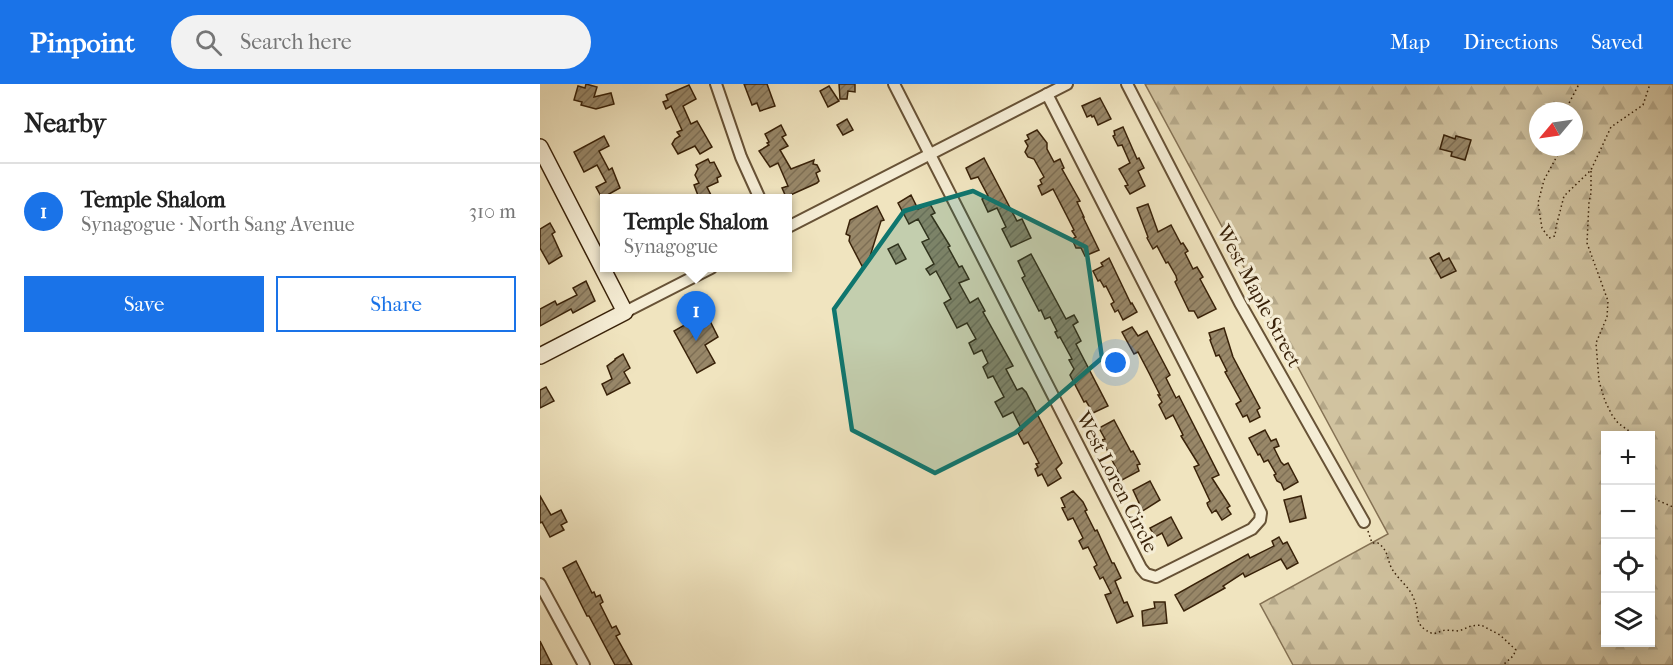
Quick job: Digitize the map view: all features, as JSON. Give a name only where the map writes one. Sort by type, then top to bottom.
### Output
[{"type":"street","points":[[716,84],[741,157],[758,194]]},
{"type":"street","points":[[894,84],[929,153]]},
{"type":"street","points":[[792,225],[1067,84]]},
{"type":"street","name":"West Maple Street","points":[[1127,84],[1240,303],[1364,522]]},
{"type":"street","name":"West Loren Circle","points":[[929,153],[1140,568],[1151,577],[1162,576],[1252,529],[1257,525],[1261,513],[1047,94]]},
{"type":"street","points":[[540,147],[600,263]]},
{"type":"street","points":[[604,272],[625,312]]},
{"type":"street","points":[[540,356],[701,272]]},
{"type":"street","points":[[540,584],[584,665]]},
{"type":"path","points":[[1570,102],[1579,84]]},
{"type":"path","points":[[1557,156],[1544,180],[1538,203],[1541,226],[1547,236],[1555,236],[1564,196],[1591,170],[1611,127],[1643,105],[1650,84]]},
{"type":"path","points":[[1591,170],[1592,193],[1589,202],[1587,243],[1608,301],[1607,317],[1596,343],[1599,381],[1612,415],[1618,423],[1630,431]]},
{"type":"path","points":[[1655,499],[1673,507]]},
{"type":"path","points":[[1364,522],[1372,543],[1378,543],[1385,550],[1390,565],[1412,595],[1419,624],[1433,634],[1445,630],[1459,631],[1475,625],[1500,634],[1516,650],[1503,665]]},
{"type":"highlighted area","points":[[973,191],[1086,247],[1102,358],[1015,433],[935,473],[852,430],[834,309],[904,211]]},
{"type":"green space","points":[[1145,84],[1673,84],[1673,665],[1293,665],[1260,604],[1388,534]]},
{"type":"building","points":[[586,84],[597,87],[594,97],[611,93],[614,104],[596,109],[581,105],[582,102],[574,100],[578,86],[585,88]]},
{"type":"building","points":[[744,84],[767,84],[775,106],[760,111],[757,103],[752,105]]},
{"type":"building","points":[[839,84],[855,84],[855,92],[848,91],[847,99],[840,99]]},
{"type":"building","points":[[689,85],[696,99],[683,106],[691,124],[697,121],[712,147],[700,154],[695,146],[678,154],[672,144],[680,136],[677,132],[682,130],[671,106],[666,109],[663,102],[668,100],[666,95]]},
{"type":"building","points":[[829,86],[839,101],[828,107],[820,91]]},
{"type":"building","points":[[1100,98],[1111,119],[1098,125],[1094,116],[1087,117],[1082,106]]},
{"type":"building","points":[[847,119],[853,130],[843,135],[837,125]]},
{"type":"building","points":[[781,125],[786,135],[782,137],[788,146],[780,150],[791,169],[814,160],[813,164],[817,165],[820,171],[816,173],[819,181],[792,194],[785,194],[782,188],[788,186],[778,163],[770,167],[759,151],[769,145],[765,134]]},
{"type":"building","points":[[1123,127],[1137,159],[1139,158],[1144,168],[1138,171],[1145,186],[1130,194],[1119,169],[1130,163],[1122,145],[1118,146],[1113,136],[1114,131]]},
{"type":"building","points":[[1037,130],[1047,143],[1047,149],[1054,162],[1060,159],[1064,168],[1062,169],[1080,201],[1077,202],[1099,250],[1085,256],[1081,248],[1076,248],[1072,239],[1076,237],[1072,231],[1074,230],[1053,189],[1042,195],[1038,186],[1042,184],[1040,180],[1044,177],[1034,159],[1028,157],[1025,152],[1028,146],[1025,141],[1029,139],[1027,135]]},
{"type":"building","points":[[1444,135],[1455,139],[1456,136],[1471,140],[1465,160],[1451,156],[1452,152],[1440,149]]},
{"type":"building","points":[[604,136],[609,146],[599,151],[609,170],[612,168],[620,188],[609,194],[600,194],[596,187],[606,182],[597,165],[584,172],[574,152]]},
{"type":"building","points":[[984,158],[1017,221],[1022,219],[1031,238],[1011,247],[1002,229],[1006,227],[997,208],[988,212],[982,199],[988,196],[978,177],[971,179],[966,168]]},
{"type":"building","points":[[708,159],[710,163],[714,162],[721,176],[717,178],[718,182],[707,187],[710,194],[697,194],[694,185],[699,183],[695,175],[698,169],[696,165]]},
{"type":"building","points":[[911,195],[918,209],[930,204],[935,213],[931,215],[950,246],[948,247],[959,267],[962,266],[969,279],[959,283],[970,303],[978,298],[985,311],[983,312],[1013,366],[1006,369],[1017,390],[1022,388],[1026,392],[1062,463],[1056,469],[1061,478],[1048,486],[1042,474],[1038,476],[1035,469],[1038,467],[1036,464],[1039,463],[1028,442],[1024,444],[1018,433],[1022,430],[1013,412],[1003,417],[995,402],[1004,397],[993,376],[988,378],[983,367],[988,363],[982,350],[974,354],[969,343],[976,339],[967,323],[957,328],[944,303],[951,299],[936,271],[930,275],[926,269],[934,264],[922,242],[929,239],[918,219],[909,224],[898,203]]},
{"type":"building","points":[[1148,204],[1158,232],[1171,225],[1181,244],[1183,243],[1193,269],[1197,267],[1203,277],[1200,279],[1216,309],[1198,318],[1194,311],[1189,311],[1175,282],[1176,276],[1168,262],[1166,263],[1157,246],[1153,249],[1147,238],[1137,208]]},
{"type":"building","points":[[877,206],[884,220],[881,221],[868,263],[862,266],[849,241],[850,236],[846,234],[850,220]]},
{"type":"building","points":[[550,223],[555,232],[552,234],[562,256],[549,264],[540,248],[540,229]]},
{"type":"building","points":[[898,244],[906,259],[896,264],[888,249]]},
{"type":"building","points":[[1439,253],[1443,261],[1449,258],[1456,271],[1441,278],[1430,258]]},
{"type":"building","points":[[1031,254],[1066,319],[1074,315],[1078,322],[1073,325],[1081,341],[1076,344],[1108,406],[1093,413],[1086,401],[1084,402],[1070,375],[1074,369],[1069,360],[1072,359],[1060,337],[1058,338],[1050,317],[1045,319],[1041,310],[1039,311],[1022,278],[1025,276],[1018,261]]},
{"type":"building","points":[[1109,258],[1137,312],[1123,320],[1118,310],[1115,312],[1111,304],[1114,302],[1106,286],[1104,287],[1100,280],[1098,281],[1093,271],[1103,266],[1101,263]]},
{"type":"building","points":[[586,281],[595,301],[573,313],[571,309],[540,326],[540,309],[555,301],[557,305],[577,295],[573,288]]},
{"type":"building","points":[[696,308],[705,311],[718,337],[705,345],[715,363],[697,373],[674,331],[690,322],[686,315]]},
{"type":"building","points":[[1132,327],[1138,336],[1147,331],[1170,375],[1166,378],[1176,398],[1179,396],[1219,475],[1212,478],[1230,506],[1227,508],[1231,514],[1222,520],[1216,510],[1212,513],[1208,506],[1207,503],[1210,501],[1194,467],[1199,465],[1181,436],[1183,435],[1173,415],[1166,419],[1159,405],[1162,402],[1158,395],[1160,395],[1149,373],[1138,352],[1134,354],[1122,332]]},
{"type":"building","points":[[1224,328],[1233,357],[1260,408],[1257,410],[1260,417],[1250,422],[1247,415],[1243,417],[1236,404],[1241,401],[1225,372],[1227,371],[1219,355],[1216,356],[1210,340],[1209,333]]},
{"type":"building","points":[[623,354],[630,368],[624,372],[630,383],[607,395],[602,384],[612,379],[607,366]]},
{"type":"building","points":[[546,387],[554,401],[540,408],[540,390]]},
{"type":"building","points":[[1114,420],[1140,464],[1137,465],[1139,471],[1122,480],[1102,440],[1105,439],[1099,428]]},
{"type":"building","points":[[1265,430],[1271,441],[1276,439],[1279,446],[1274,448],[1281,462],[1284,465],[1288,463],[1298,482],[1284,490],[1281,483],[1277,481],[1274,475],[1276,474],[1268,460],[1264,462],[1249,438]]},
{"type":"building","points":[[1150,481],[1160,500],[1141,512],[1133,490]]},
{"type":"building","points":[[1073,491],[1083,502],[1095,531],[1097,530],[1121,578],[1115,581],[1124,603],[1127,602],[1133,616],[1117,623],[1105,595],[1111,593],[1103,577],[1100,579],[1094,567],[1097,565],[1088,547],[1083,549],[1079,541],[1083,538],[1073,518],[1068,520],[1062,508],[1065,507],[1061,498]]},
{"type":"building","points":[[540,496],[551,515],[561,510],[567,522],[561,525],[564,530],[550,537],[542,522],[540,523]]},
{"type":"building","points":[[1301,496],[1306,518],[1290,522],[1284,500]]},
{"type":"building","points":[[1171,517],[1182,538],[1168,546],[1162,533],[1155,537],[1150,528]]},
{"type":"building","points":[[1279,537],[1283,544],[1287,542],[1298,563],[1287,569],[1281,559],[1245,577],[1243,573],[1223,586],[1225,588],[1184,611],[1175,595],[1248,554],[1250,558],[1274,546],[1272,541]]},
{"type":"building","points":[[576,561],[592,593],[594,592],[596,597],[600,595],[603,602],[600,604],[612,628],[616,626],[620,634],[616,636],[632,665],[615,665],[587,616],[563,568]]},
{"type":"building","points":[[1154,602],[1165,602],[1167,623],[1143,626],[1142,611],[1155,608]]},
{"type":"building","points":[[540,641],[552,665],[540,665]]},
{"type":"place","name":"Temple Shalom","points":[[696,341]]}]
